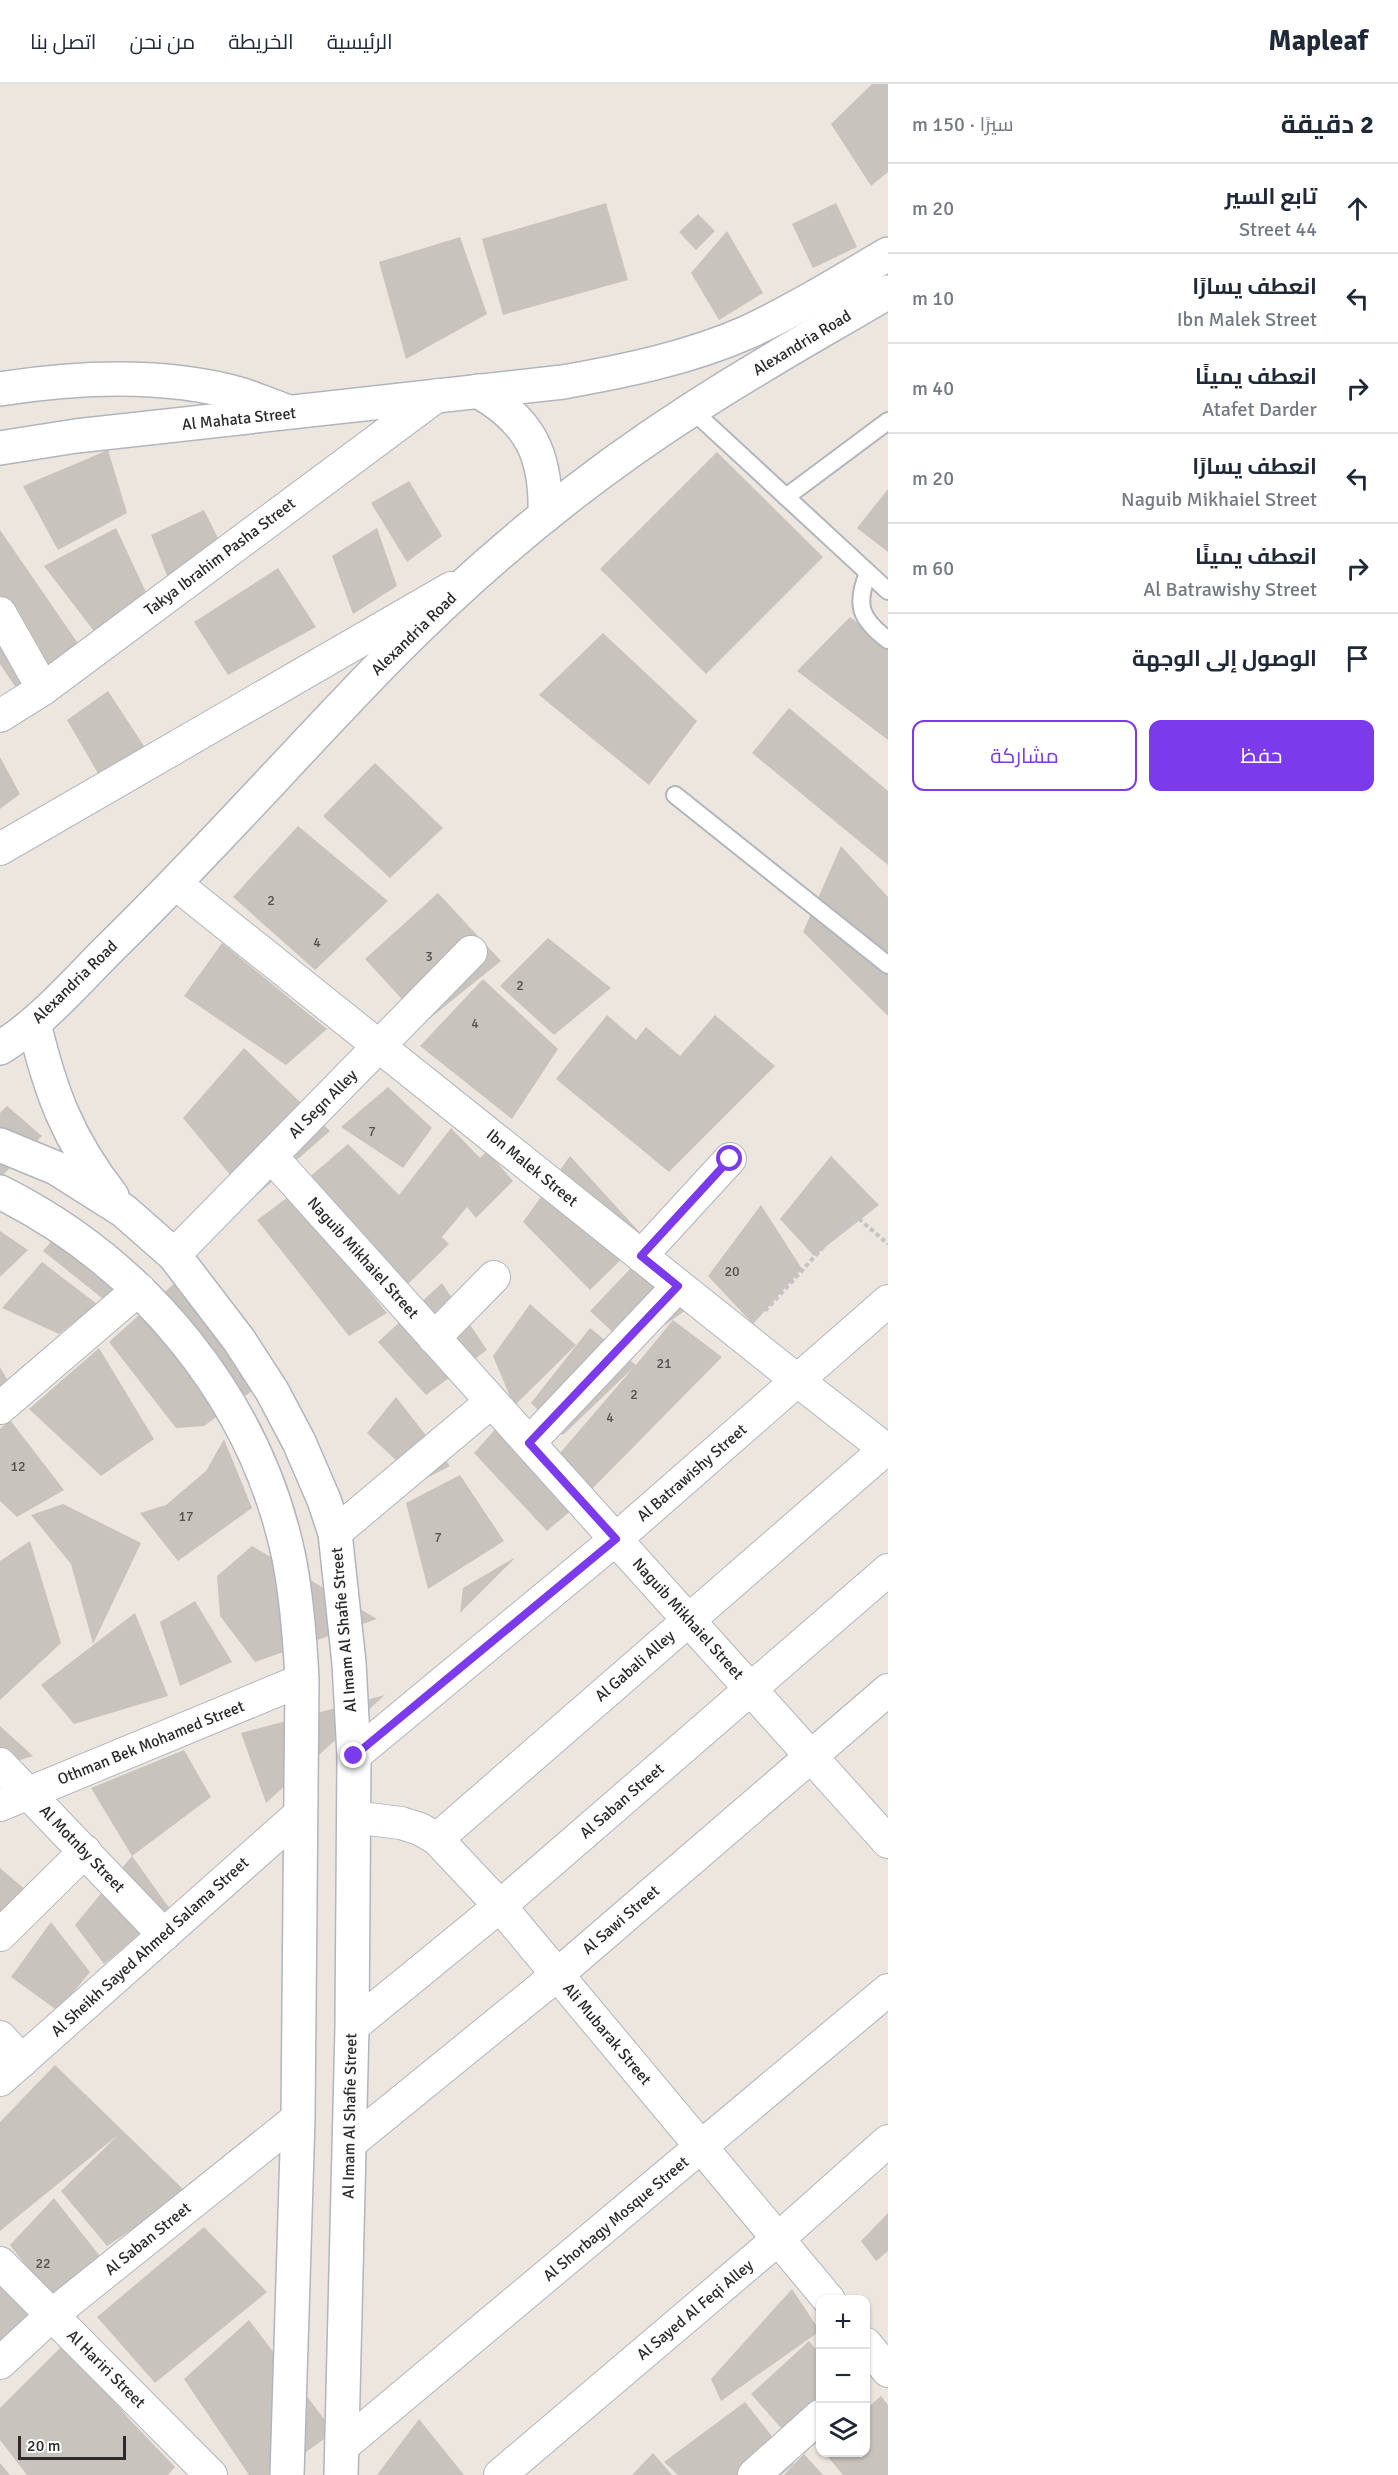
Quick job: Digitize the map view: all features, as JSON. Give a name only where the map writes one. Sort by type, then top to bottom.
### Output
[{"type":"main road","name":"Alexandria Road","points":[[478,391],[562,382],[625,371],[686,354],[746,333],[793,310],[888,254]]},
{"type":"main road","name":"Alexandria Road","points":[[0,1048],[34,1023],[176,884],[390,656],[482,569],[593,479],[691,409],[888,292]]},
{"type":"main road","points":[[0,389],[103,378],[149,381],[241,395],[293,414]]},
{"type":"main road","name":"Al Mahata Street","points":[[0,447],[76,436],[293,414],[478,391]]},
{"type":"main road","points":[[478,391],[500,404],[519,421],[533,442],[542,465],[546,490],[545,516]]},
{"type":"main road","points":[[34,1023],[46,1074],[65,1124],[91,1169],[124,1211]]},
{"type":"main road","name":"Al Imam Al Shafie Street","points":[[0,1144],[56,1168],[124,1211],[174,1255],[239,1340],[272,1391],[299,1442],[335,1533],[349,1663],[354,1756],[352,2027],[342,2461]]},
{"type":"main road","points":[[0,1191],[35,1209],[89,1246],[139,1289],[181,1335],[218,1385],[252,1449],[272,1497],[289,1557],[299,1618],[302,1680],[298,2118],[287,2475]]},
{"type":"street","name":"Takya Ibrahim Pasha Street","points":[[0,716],[43,689],[438,395]]},
{"type":"street","points":[[2,850],[482,569]]},
{"type":"street","points":[[0,613],[43,689]]},
{"type":"street","name":"Ibn Malek Street","points":[[176,884],[798,1382],[887,1449]]},
{"type":"street","name":"Al Segn Alley","points":[[174,1255],[471,952]]},
{"type":"street","name":"Naguib Mikhaiel Street","points":[[271,1156],[888,1842]]},
{"type":"street","points":[[641,1256],[730,1159]]},
{"type":"street","points":[[434,1338],[494,1277]]},
{"type":"street","points":[[529,1443],[678,1286]]},
{"type":"street","points":[[0,1408],[139,1289]]},
{"type":"street","name":"Al Batrawishy Street","points":[[354,1756],[616,1539],[798,1382],[888,1300]]},
{"type":"street","points":[[335,1533],[491,1402]]},
{"type":"street","name":"Al Gabali Alley","points":[[437,1839],[887,1449]]},
{"type":"street","name":"Al Saban Street","points":[[352,2027],[500,1906],[888,1570]]},
{"type":"street","name":"Othman Bek Mohamed Street","points":[[14,1799],[302,1680]]},
{"type":"street","name":"Al Sawi Street","points":[[349,2144],[557,1975],[888,1690]]},
{"type":"street","name":"Al Motnby Street","points":[[0,1764],[14,1799],[86,1851],[164,1935]]},
{"type":"street","name":"Al Sheikh Sayed Ahmed Salama Street","points":[[11,2071],[301,1813]]},
{"type":"street","name":"Ali Mubarak Street","points":[[353,1817],[401,1823],[420,1829],[437,1839],[500,1906],[825,2295]]},
{"type":"street","points":[[0,1935],[86,1851]]},
{"type":"street","name":"Al Shorbagy Mosque Street","points":[[342,2461],[702,2147],[888,1990]]},
{"type":"street","points":[[0,2037],[11,2071]]},
{"type":"street","name":"Al Saban Street","points":[[0,2363],[52,2315],[298,2118]]},
{"type":"street","name":"Al Sayed Al Feqi Alley","points":[[500,2475],[778,2239],[888,2141]]},
{"type":"street","name":"Al Hariri Street","points":[[0,2263],[211,2475]]},
{"type":"street","points":[[754,2475],[816,2420]]},
{"type":"lane","points":[[691,409],[888,591]]},
{"type":"lane","points":[[786,497],[888,422]]},
{"type":"lane","points":[[868,573],[860,593],[864,615],[888,640]]},
{"type":"lane","points":[[675,795],[888,965]]},
{"type":"path","points":[[742,1336],[848,1220],[854,1217],[859,1219],[888,1244]]},
{"type":"building","points":[[872,84],[888,84],[888,172],[871,186],[831,124]]},
{"type":"building","points":[[606,203],[628,280],[503,315],[482,239]]},
{"type":"building","points":[[836,203],[857,247],[813,268],[792,224]]},
{"type":"building","points":[[698,214],[715,231],[696,250],[679,232]]},
{"type":"building","points":[[727,231],[763,293],[719,320],[691,273]]},
{"type":"building","points":[[460,237],[487,314],[406,359],[379,262]]},
{"type":"building","points":[[108,450],[127,513],[58,550],[23,486]]},
{"type":"building","points":[[717,452],[823,557],[706,674],[600,569]]},
{"type":"building","points":[[409,481],[442,536],[407,562],[371,503]]},
{"type":"building","points":[[888,489],[888,552],[857,528]]},
{"type":"building","points":[[204,510],[229,560],[173,591],[151,535]]},
{"type":"building","points":[[116,528],[152,605],[97,635],[44,566]]},
{"type":"building","points":[[377,528],[397,586],[353,614],[332,556]]},
{"type":"building","points":[[0,530],[84,652],[18,691],[0,664]]},
{"type":"building","points":[[278,568],[316,627],[228,675],[194,622]]},
{"type":"building","points":[[850,617],[888,647],[888,740],[797,671]]},
{"type":"building","points":[[603,633],[697,721],[649,785],[539,695]]},
{"type":"building","points":[[108,691],[144,746],[99,775],[67,720]]},
{"type":"building","points":[[789,708],[888,791],[888,865],[752,753]]},
{"type":"building","points":[[0,757],[20,794],[0,809]]},
{"type":"building","points":[[375,763],[443,828],[390,878],[323,816]]},
{"type":"building","points":[[298,826],[388,901],[315,970],[233,897]]},
{"type":"building","points":[[841,846],[888,897],[888,1016],[803,932]]},
{"type":"building","points":[[438,893],[501,961],[424,1023],[365,959]]},
{"type":"building","points":[[548,938],[611,988],[554,1035],[500,986]]},
{"type":"building","points":[[222,943],[327,1029],[286,1065],[184,996]]},
{"type":"building","points":[[483,979],[558,1049],[512,1119],[420,1046]]},
{"type":"building","points":[[607,1015],[636,1040],[646,1027],[680,1056],[715,1015],[775,1066],[669,1172],[556,1079]]},
{"type":"building","points":[[244,1048],[330,1131],[251,1200],[183,1118]]},
{"type":"building","points":[[388,1087],[432,1128],[403,1168],[341,1127]]},
{"type":"building","points":[[7,1106],[42,1136],[0,1178],[0,1113]]},
{"type":"building","points":[[451,1128],[480,1158],[487,1151],[513,1181],[476,1218],[467,1207],[442,1237],[449,1244],[408,1284],[305,1181],[348,1144],[399,1195]]},
{"type":"building","points":[[570,1156],[644,1237],[590,1290],[523,1222]]},
{"type":"building","points":[[831,1156],[879,1205],[814,1256],[780,1219]]},
{"type":"building","points":[[291,1195],[387,1313],[349,1336],[257,1220]]},
{"type":"building","points":[[761,1205],[802,1269],[753,1324],[708,1276]]},
{"type":"building","points":[[61,1230],[129,1288],[112,1306],[43,1251]]},
{"type":"building","points":[[0,1231],[28,1250],[0,1277]]},
{"type":"building","points":[[42,1262],[97,1304],[59,1334],[2,1308]]},
{"type":"building","points":[[198,1262],[278,1372],[204,1426],[176,1428],[109,1342]]},
{"type":"building","points":[[634,1265],[686,1310],[631,1349],[590,1311]]},
{"type":"building","points":[[442,1283],[487,1350],[426,1395],[378,1342]]},
{"type":"building","points":[[530,1304],[576,1345],[514,1406],[493,1356]]},
{"type":"building","points":[[673,1320],[722,1357],[591,1490],[560,1453],[634,1367],[563,1435],[531,1403],[590,1328],[636,1365]]},
{"type":"building","points":[[99,1348],[154,1439],[101,1476],[29,1409]]},
{"type":"building","points":[[0,1367],[8,1381],[0,1387]]},
{"type":"building","points":[[396,1397],[450,1466],[419,1482],[367,1433]]},
{"type":"building","points":[[10,1420],[64,1490],[17,1517],[0,1501],[0,1429]]},
{"type":"building","points":[[499,1425],[574,1508],[547,1531],[474,1453]]},
{"type":"building","points":[[224,1439],[252,1508],[178,1561],[140,1513],[166,1505],[206,1471]]},
{"type":"building","points":[[460,1475],[504,1541],[428,1589],[406,1503]]},
{"type":"building","points":[[63,1504],[141,1543],[93,1644],[71,1564],[31,1515]]},
{"type":"building","points":[[30,1541],[61,1643],[0,1700],[0,1561]]},
{"type":"building","points":[[252,1546],[377,1619],[255,1662],[220,1616],[217,1576]]},
{"type":"building","points":[[514,1559],[460,1613],[463,1588]]},
{"type":"building","points":[[195,1601],[232,1662],[180,1686],[160,1622]]},
{"type":"building","points":[[135,1613],[168,1696],[74,1724],[41,1685]]},
{"type":"building","points":[[385,1695],[266,1803],[241,1733]]},
{"type":"building","points":[[0,1726],[33,1756],[0,1766]]},
{"type":"building","points":[[184,1750],[211,1797],[132,1856],[91,1788]]},
{"type":"building","points":[[132,1856],[170,1909],[104,1964],[75,1925]]},
{"type":"building","points":[[0,1868],[28,1892],[0,1928]]},
{"type":"building","points":[[51,1922],[90,1972],[58,2011],[11,1977]]},
{"type":"building","points":[[55,2065],[187,2193],[107,2246],[61,2191],[118,2135],[0,2231],[0,2122]]},
{"type":"building","points":[[54,2198],[103,2260],[51,2298],[10,2245]]},
{"type":"building","points":[[888,2213],[888,2251],[876,2261],[861,2241]]},
{"type":"building","points":[[204,2227],[267,2292],[155,2383],[97,2317]]},
{"type":"building","points":[[0,2285],[35,2315],[0,2344]]},
{"type":"building","points":[[792,2289],[816,2325],[816,2334],[721,2401],[711,2379]]},
{"type":"building","points":[[249,2320],[334,2432],[274,2475],[249,2475],[184,2379]]},
{"type":"building","points":[[809,2341],[816,2349],[816,2443],[804,2454],[751,2394]]},
{"type":"building","points":[[66,2342],[130,2420],[175,2467],[168,2475],[27,2475],[0,2440],[0,2408]]},
{"type":"building","points":[[881,2396],[888,2405],[888,2475],[843,2475],[828,2457],[870,2457],[870,2406]]},
{"type":"building","points":[[745,2402],[794,2464],[781,2475],[678,2475],[664,2462]]},
{"type":"building","points":[[419,2419],[464,2475],[377,2475]]},
{"type":"building","points":[[653,2453],[672,2475],[632,2475]]},
{"type":"building","points":[[804,2454],[823,2475],[784,2475],[794,2464]]},
{"type":"building","points":[[0,2463],[10,2475],[0,2475]]},
{"type":"route","points":[[354,1756],[616,1539],[529,1443],[678,1286],[641,1256],[730,1159]]}]
